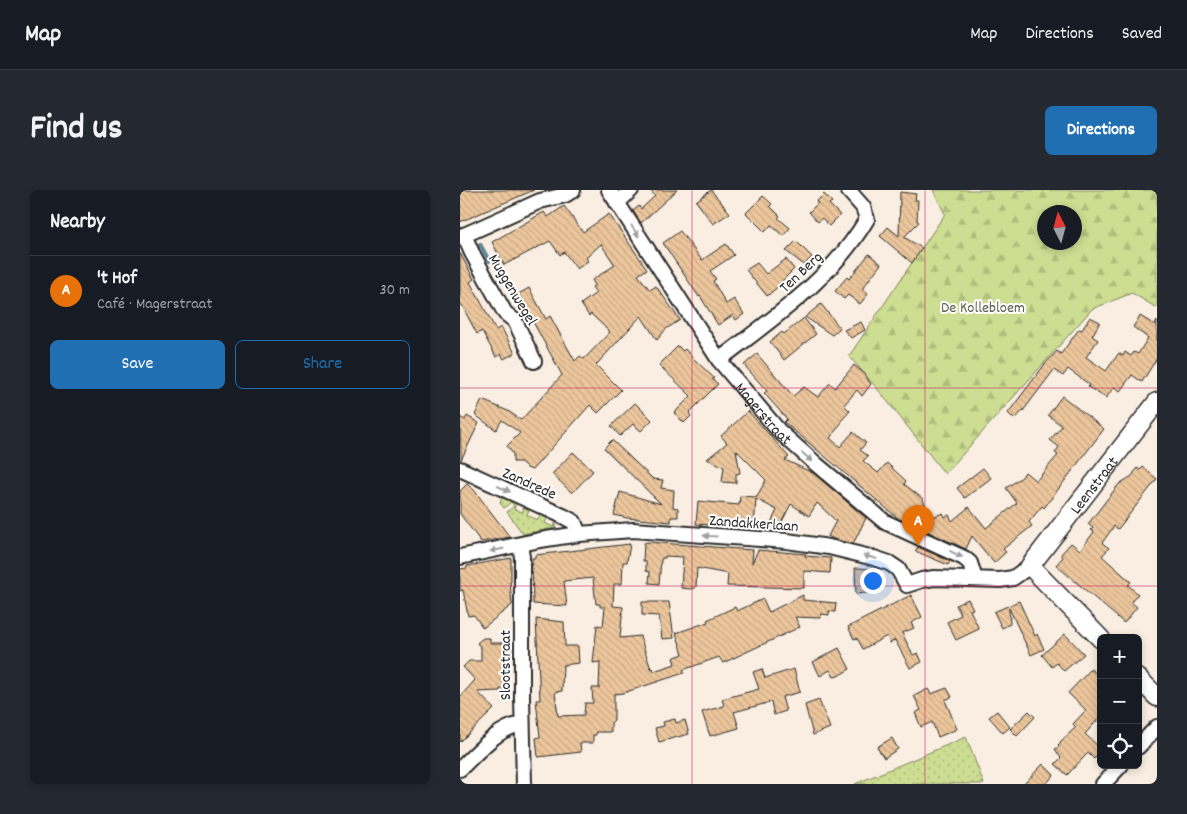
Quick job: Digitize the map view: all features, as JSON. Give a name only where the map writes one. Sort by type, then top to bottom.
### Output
[{"type":"street","name":"Muggenwegel","points":[[534,361],[515,322],[505,313],[462,236],[540,201],[565,195],[573,190]]},
{"type":"street","name":"Magerstraat","points":[[608,190],[719,360],[779,431],[885,522],[964,558],[970,563],[975,579]]},
{"type":"street","points":[[617,203],[631,190]]},
{"type":"street","name":"Ten Berg","points":[[719,360],[806,292],[825,274],[860,230],[867,219],[863,207],[848,190]]},
{"type":"street","name":"Leenstraat","points":[[1030,566],[1157,402]]},
{"type":"street","name":"Zandrede","points":[[460,469],[574,522],[579,534]]},
{"type":"street","name":"Zandakkerlaan","points":[[460,557],[540,540],[579,534],[632,530],[808,543],[889,563],[898,569],[907,585],[934,578],[1000,580],[1013,578],[1030,566]]},
{"type":"street","name":"Slootstraat","points":[[520,545],[522,557],[524,784]]},
{"type":"street","points":[[1030,566],[1097,635]]},
{"type":"street","points":[[1139,679],[1157,696]]},
{"type":"street","points":[[460,769],[497,735],[512,725],[522,724]]},
{"type":"street","points":[[1142,743],[1157,727]]},
{"type":"street","points":[[1103,784],[1117,769]]},
{"type":"green space","name":"De Kollebloem","points":[[933,190],[1157,190],[1157,308],[1132,293],[1092,309],[945,474],[849,356],[945,214]]},
{"type":"green space","points":[[505,496],[517,501],[514,509],[522,512],[526,504],[530,506],[527,515],[538,520],[542,512],[549,515],[545,523],[553,527],[558,519],[555,528],[523,534],[507,512],[514,506],[511,502],[504,508],[500,503],[501,499]]},
{"type":"green space","points":[[966,737],[984,784],[855,784]]},
{"type":"building","points":[[460,190],[534,190],[460,222]]},
{"type":"building","points":[[650,190],[677,190],[641,223],[633,211],[639,206],[641,209],[655,196]]},
{"type":"building","points":[[711,190],[730,213],[713,224],[696,201]]},
{"type":"building","points":[[900,192],[916,194],[915,200],[918,200],[917,221],[919,222],[904,237],[922,248],[912,263],[880,236],[888,227],[899,236]]},
{"type":"building","points":[[824,194],[832,202],[829,204],[840,215],[829,226],[822,218],[818,222],[809,212]]},
{"type":"building","points":[[763,196],[772,204],[770,206],[780,216],[778,218],[790,228],[783,236],[771,225],[765,232],[746,213]]},
{"type":"building","points":[[564,206],[583,232],[609,214],[647,269],[638,275],[650,290],[656,286],[680,320],[666,329],[657,340],[641,316],[596,365],[621,390],[598,413],[590,405],[532,470],[521,462],[513,462],[513,454],[507,446],[520,433],[502,420],[496,430],[475,415],[482,400],[508,411],[521,420],[562,375],[532,320],[527,322],[513,297],[529,288],[546,319],[550,316],[575,361],[580,356],[584,359],[610,332],[591,314],[589,316],[581,304],[596,293],[592,287],[595,285],[592,280],[615,265],[601,244],[586,258],[588,261],[577,269],[564,252],[560,255],[550,241],[504,265],[492,242],[544,212],[548,217]]},
{"type":"building","points":[[680,231],[702,260],[726,244],[734,255],[710,271],[716,279],[713,281],[726,304],[734,299],[744,314],[736,320],[733,315],[718,325],[663,243]]},
{"type":"building","points":[[796,241],[812,257],[804,265],[786,251]]},
{"type":"building","points":[[460,253],[474,279],[470,282],[496,330],[501,327],[515,353],[504,359],[501,354],[496,357],[482,331],[477,334],[460,302]]},
{"type":"building","points":[[869,254],[881,264],[862,289],[868,294],[860,304],[848,295],[844,299],[835,291],[847,277],[849,279]]},
{"type":"building","points":[[786,259],[794,269],[767,296],[746,270],[757,263],[766,274]]},
{"type":"building","points":[[821,304],[840,328],[832,335],[805,317]]},
{"type":"building","points":[[1140,316],[1155,325],[1157,321],[1157,358],[1142,382],[1132,375],[1120,391],[1114,387],[1106,398],[1088,387],[1090,385],[1068,369],[1063,376],[1054,370],[1023,411],[1014,419],[1008,413],[1045,364],[1057,351],[1061,354],[1079,329],[1082,330],[1090,317],[1100,322],[1092,336],[1098,340],[1086,357],[1106,371],[1119,353],[1123,356],[1125,352],[1131,356],[1134,352],[1138,354],[1148,338],[1133,327]]},
{"type":"building","points":[[804,318],[816,334],[784,360],[770,342],[782,332],[784,334]]},
{"type":"building","points":[[861,322],[865,330],[851,338],[844,330]]},
{"type":"building","points":[[678,346],[683,351],[685,349],[718,384],[689,413],[691,416],[684,423],[674,413],[691,396],[659,365]]},
{"type":"building","points":[[757,354],[793,396],[804,387],[818,397],[830,383],[835,388],[854,365],[866,375],[871,384],[862,396],[857,390],[844,405],[850,411],[830,438],[840,447],[853,432],[866,443],[860,450],[868,456],[863,461],[878,473],[887,463],[906,481],[904,484],[923,499],[930,518],[943,513],[945,517],[949,515],[952,521],[969,507],[986,528],[1017,503],[1006,488],[1022,477],[1025,472],[1036,481],[1058,455],[1055,453],[1059,447],[1050,440],[1062,426],[1048,415],[1062,396],[1104,429],[1044,508],[1042,506],[1029,522],[1032,526],[1003,549],[1006,552],[994,563],[972,536],[966,549],[922,529],[915,514],[906,522],[899,519],[784,422],[787,419],[764,393],[767,391],[744,365]]},
{"type":"building","points":[[635,403],[652,420],[641,431],[633,424],[620,436],[611,426]]},
{"type":"building","points":[[748,411],[789,457],[785,460],[813,473],[866,518],[853,544],[828,536],[836,521],[817,503],[809,516],[791,504],[778,529],[770,525],[777,510],[756,499],[754,528],[696,524],[698,501],[739,505],[740,496],[757,497],[766,480],[736,450],[740,473],[736,474],[736,483],[722,482],[724,467],[707,459],[727,443],[721,436]]},
{"type":"building","points":[[467,416],[479,423],[461,460],[460,417],[465,420]]},
{"type":"building","points":[[612,440],[653,479],[663,480],[661,488],[674,490],[673,507],[678,508],[678,517],[671,517],[671,522],[614,515],[620,492],[661,504],[604,448]]},
{"type":"building","points":[[573,452],[593,471],[572,493],[552,474]]},
{"type":"building","points":[[1143,467],[1157,479],[1118,529],[1114,526],[1102,543],[1109,548],[1102,556],[1131,582],[1128,585],[1138,594],[1131,602],[1137,607],[1124,623],[1056,565],[1063,557],[1061,554],[1071,543],[1080,550],[1094,532],[1091,530],[1093,528],[1088,524],[1119,484],[1132,476],[1137,468],[1140,470]]},
{"type":"building","points":[[983,468],[991,478],[965,498],[957,488]]},
{"type":"building","points":[[467,484],[474,490],[510,537],[481,542],[460,514],[460,491]]},
{"type":"building","points":[[644,543],[753,550],[752,563],[758,550],[831,558],[830,573],[804,571],[804,588],[727,586],[728,574],[697,568],[696,587],[691,589],[681,588],[683,557],[665,556],[661,560],[659,584],[649,583],[650,572],[646,571],[646,561],[643,561]]},
{"type":"building","points":[[630,544],[627,562],[623,562],[622,584],[614,584],[613,606],[623,607],[620,638],[640,636],[651,669],[653,668],[654,671],[675,664],[673,658],[683,654],[676,633],[708,622],[707,620],[735,607],[737,611],[763,599],[769,612],[803,595],[803,600],[836,603],[835,612],[829,611],[829,615],[821,614],[820,618],[795,617],[800,627],[723,663],[719,657],[683,670],[684,673],[623,693],[614,694],[614,720],[611,723],[611,732],[596,732],[596,735],[593,735],[593,743],[580,743],[581,752],[538,757],[536,738],[540,737],[536,700],[540,700],[536,619],[564,622],[565,646],[578,646],[579,663],[563,665],[562,691],[555,692],[558,716],[584,715],[585,703],[593,703],[592,688],[599,688],[600,662],[593,663],[597,625],[603,626],[605,607],[600,607],[600,604],[596,604],[593,578],[564,581],[567,606],[533,604],[532,558],[535,558],[535,555]]},
{"type":"building","points":[[918,547],[950,561],[948,565],[915,551]]},
{"type":"building","points":[[511,558],[510,582],[512,605],[483,628],[474,615],[468,616],[463,590],[460,591],[460,569]]},
{"type":"building","points":[[855,568],[878,569],[879,589],[866,590],[867,593],[856,594]]},
{"type":"building","points":[[911,595],[922,617],[911,623],[914,628],[902,633],[913,655],[918,653],[922,662],[910,668],[895,640],[890,643],[887,636],[863,649],[857,638],[854,639],[848,627]]},
{"type":"building","points":[[968,599],[973,609],[970,610],[979,629],[956,640],[947,622],[961,615],[956,605]]},
{"type":"building","points":[[1019,601],[1035,636],[1037,634],[1044,649],[1031,655],[1009,608],[1010,624],[1002,628],[994,612]]},
{"type":"building","points":[[642,602],[669,602],[674,638],[662,639],[659,616],[642,615]]},
{"type":"building","points":[[1065,634],[1084,654],[1064,671],[1057,663],[1052,667],[1042,655]]},
{"type":"building","points":[[483,638],[490,638],[490,643],[505,643],[506,689],[478,692],[494,709],[460,742],[460,697],[475,680],[463,667],[469,661],[481,661],[481,648],[477,643]]},
{"type":"building","points":[[839,648],[850,669],[834,677],[830,670],[820,676],[813,662]]},
{"type":"building","points":[[762,669],[765,678],[794,669],[800,692],[782,697],[786,711],[774,715],[771,702],[734,712],[739,728],[710,736],[702,712],[724,706],[722,699],[759,689],[753,672]]},
{"type":"building","points":[[1091,669],[1097,674],[1097,720],[1085,734],[1097,745],[1097,756],[1094,759],[1088,753],[1067,775],[1055,764],[1061,758],[1055,749],[1059,747],[1060,742],[1076,727],[1073,724],[1086,710],[1068,693]]},
{"type":"building","points":[[947,688],[952,697],[945,700],[957,729],[938,737],[932,722],[921,727],[915,713],[921,710],[914,696],[928,689],[931,694]]},
{"type":"building","points":[[819,700],[830,728],[813,735],[805,705]]},
{"type":"building","points":[[997,711],[1010,727],[1003,733],[989,717]]},
{"type":"building","points":[[1029,711],[1035,717],[1017,736],[1010,729]]},
{"type":"building","points":[[675,719],[676,723],[685,720],[689,734],[659,742],[655,728],[664,726],[663,722]]},
{"type":"building","points":[[892,738],[898,749],[884,758],[877,747]]},
{"type":"building","points":[[1043,764],[1054,775],[1046,784],[1024,784]]},
{"type":"waterway","points":[[480,244],[489,261]]},
{"type":"place","name":"'t Hof","points":[[918,546]]}]
